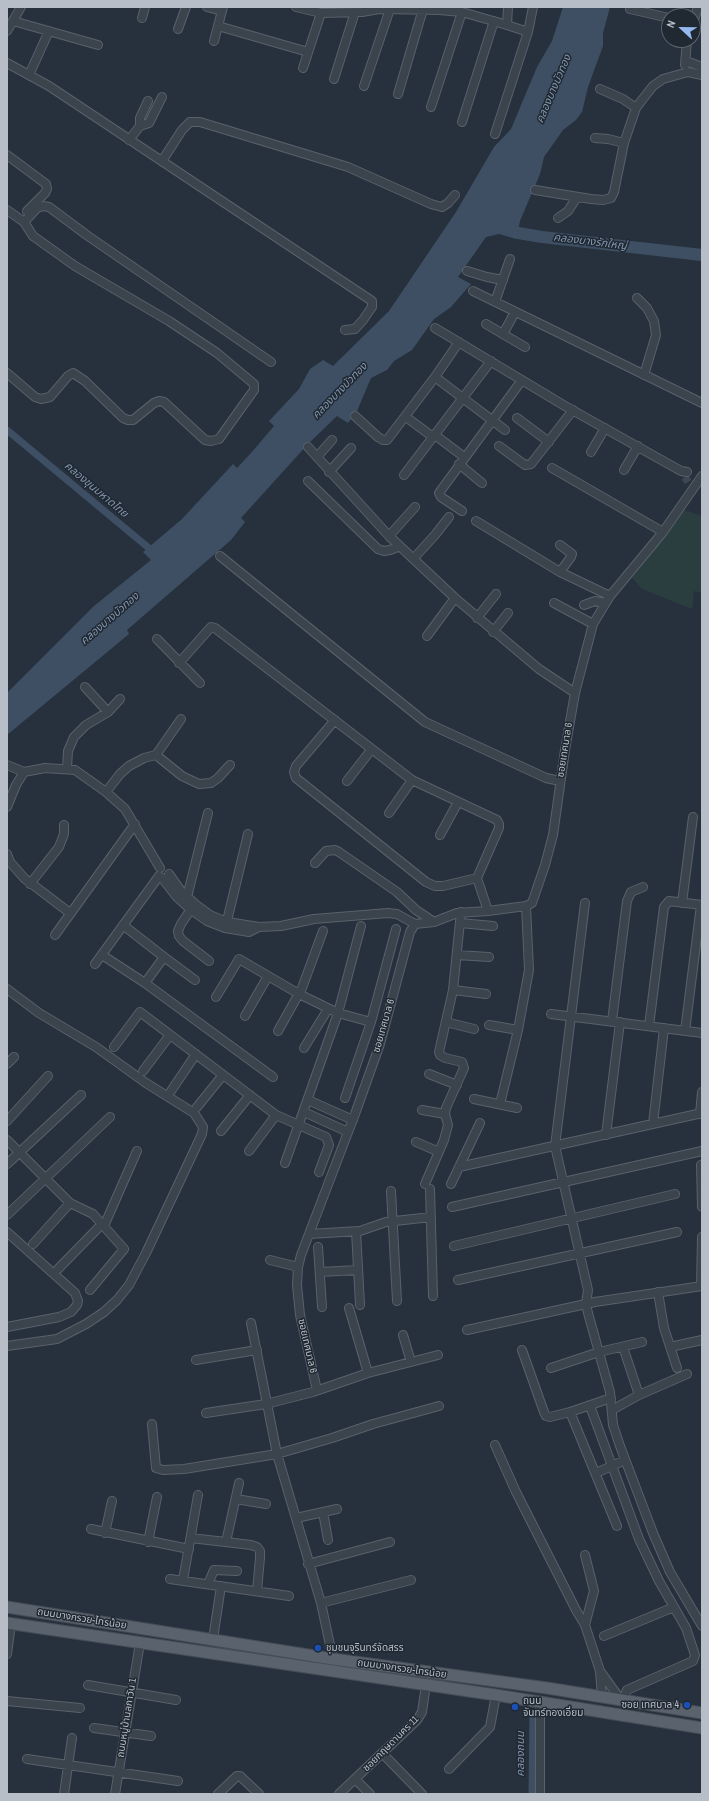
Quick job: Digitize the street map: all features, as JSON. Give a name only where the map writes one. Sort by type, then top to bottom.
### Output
[{"type":"main road","name":"ถนนบางกรวย-ไทรน้อย","points":[[7,1607],[333,1659],[547,1688],[702,1713]]},
{"type":"main road","name":"ถนนบางกรวย-ไทรน้อย","points":[[9,1624],[496,1695],[702,1728]]},
{"type":"main road","points":[[402,1682],[404,1669]]},
{"type":"street","points":[[7,31],[21,7]]},
{"type":"street","points":[[142,18],[145,7]]},
{"type":"street","points":[[178,29],[186,7]]},
{"type":"street","points":[[207,7],[223,9],[214,41]]},
{"type":"street","points":[[296,7],[321,13],[354,12],[370,8],[439,8],[462,12],[475,11],[494,21],[528,32]]},
{"type":"street","points":[[507,25],[508,7]]},
{"type":"street","points":[[495,134],[528,32],[533,7]]},
{"type":"street","points":[[364,86],[390,9]]},
{"type":"street","points":[[398,94],[423,9]]},
{"type":"street","points":[[630,9],[661,16]]},
{"type":"street","points":[[334,79],[354,12]]},
{"type":"street","points":[[432,107],[462,12]]},
{"type":"street","points":[[302,68],[321,13]]},
{"type":"street","points":[[13,21],[98,45]]},
{"type":"street","points":[[462,122],[494,21]]},
{"type":"street","points":[[218,26],[308,52]]},
{"type":"street","points":[[29,75],[50,31]]},
{"type":"street","points":[[686,67],[687,48]]},
{"type":"street","points":[[7,64],[49,86],[372,301],[372,307],[355,329],[345,330]]},
{"type":"street","points":[[686,67],[702,75]]},
{"type":"street","points":[[535,190],[603,200],[611,198],[614,192],[624,143],[636,108],[653,86],[663,79],[686,67],[702,68]]},
{"type":"street","points":[[600,89],[623,99],[636,108]]},
{"type":"street","points":[[129,140],[140,126],[149,123],[162,97]]},
{"type":"street","points":[[140,126],[140,118],[148,101]]},
{"type":"street","points":[[162,160],[182,130],[190,122],[200,122],[348,167],[431,204],[442,207],[455,195]]},
{"type":"street","points":[[594,138],[608,139],[624,143]]},
{"type":"street","points":[[7,155],[46,184],[47,189],[45,193],[22,220]]},
{"type":"street","points":[[558,218],[568,211],[577,197]]},
{"type":"street","points":[[22,220],[37,208],[43,206],[49,207],[88,236],[271,362]]},
{"type":"street","points":[[7,373],[36,397],[41,399],[50,398],[68,376],[73,373],[85,381],[123,418],[128,420],[133,420],[154,402],[164,402],[204,440],[211,441],[219,439],[254,390],[254,384],[218,353],[169,321],[76,266],[33,236],[22,220],[8,212]]},
{"type":"street","points":[[495,302],[510,259]]},
{"type":"street","points":[[467,271],[503,280]]},
{"type":"street","points":[[473,291],[702,403]]},
{"type":"street","points":[[637,298],[647,308],[654,320],[656,335],[644,375]]},
{"type":"street","points":[[503,334],[515,312]]},
{"type":"street","points":[[486,324],[525,347]]},
{"type":"street","points":[[435,328],[573,410],[687,475],[701,476]]},
{"type":"street","points":[[355,416],[383,440],[388,440],[459,342]]},
{"type":"street","points":[[404,475],[464,398],[490,361]]},
{"type":"street","points":[[435,377],[505,430]]},
{"type":"street","points":[[462,511],[441,497],[439,493],[522,380]]},
{"type":"street","points":[[499,446],[528,466],[549,442],[573,410]]},
{"type":"street","points":[[406,417],[464,457]]},
{"type":"street","points":[[517,418],[549,442]]},
{"type":"street","points":[[591,452],[605,428]]},
{"type":"street","points":[[316,457],[332,440]]},
{"type":"street","points":[[624,470],[638,446]]},
{"type":"street","points":[[308,447],[329,472],[389,536],[455,598],[539,669],[575,693]]},
{"type":"street","points":[[329,472],[351,448]]},
{"type":"street","points":[[459,464],[482,483]]},
{"type":"street","points":[[552,468],[663,532]]},
{"type":"street","points":[[687,475],[694,489]]},
{"type":"street","name":"ซอยเทศบาล 6","points":[[526,906],[532,903],[537,892],[553,835],[560,781],[575,693],[593,624],[607,600],[663,532],[694,489],[701,476]]},
{"type":"street","points":[[308,481],[378,549],[384,551],[400,546]]},
{"type":"street","points":[[389,536],[415,507]]},
{"type":"street","points":[[414,558],[449,518]]},
{"type":"street","points":[[476,520],[607,600]]},
{"type":"street","points":[[560,545],[572,554],[572,557],[560,572]]},
{"type":"street","points":[[220,556],[425,722],[546,778],[560,781]]},
{"type":"street","points":[[477,618],[496,594]]},
{"type":"street","points":[[426,636],[455,598]]},
{"type":"street","points":[[584,605],[595,601],[607,600]]},
{"type":"street","points":[[554,603],[593,624]]},
{"type":"street","points":[[494,632],[508,613]]},
{"type":"street","points":[[179,663],[213,627],[335,720],[371,750],[412,780],[497,820],[500,824],[477,878],[488,911]]},
{"type":"street","points":[[157,639],[200,683]]},
{"type":"street","points":[[85,687],[108,712]]},
{"type":"street","points":[[66,768],[68,751],[74,737],[86,726],[108,712],[120,699]]},
{"type":"street","points":[[106,792],[120,774],[129,766],[144,758],[156,755],[181,719]]},
{"type":"street","points":[[335,720],[296,766],[294,772],[296,778],[426,882],[435,886],[443,886],[477,878]]},
{"type":"street","points":[[347,781],[371,750]]},
{"type":"street","points":[[156,755],[182,776],[199,784],[211,783],[230,765]]},
{"type":"street","points":[[7,765],[24,772],[45,768],[66,768],[75,770],[106,792],[125,809],[163,874],[192,907],[207,921],[249,932],[259,927],[281,926],[314,919],[388,913],[397,914],[415,924],[434,922],[461,912],[488,911],[526,906],[529,970],[518,1030],[500,1104]]},
{"type":"street","points":[[7,807],[16,785],[24,772]]},
{"type":"street","points":[[389,813],[412,780]]},
{"type":"street","points":[[440,835],[458,802]]},
{"type":"street","points":[[184,898],[188,893],[208,813]]},
{"type":"street","points":[[682,903],[693,817]]},
{"type":"street","points":[[55,935],[135,824]]},
{"type":"street","points":[[30,884],[59,847],[64,834],[64,825]]},
{"type":"street","points":[[226,925],[248,834]]},
{"type":"street","points":[[315,863],[326,852],[335,850],[397,892],[416,910],[434,922]]},
{"type":"street","points":[[7,854],[10,862],[30,884],[70,913]]},
{"type":"street","points":[[95,964],[163,874]]},
{"type":"street","points":[[606,1134],[627,901],[631,892],[643,887]]},
{"type":"street","points":[[649,1026],[664,907],[669,901],[702,905],[685,1031]]},
{"type":"street","points":[[585,903],[555,1146],[588,1290],[586,1304],[611,1398],[613,1425],[653,1533],[670,1572],[701,1625],[686,1628]]},
{"type":"street","points":[[192,907],[181,924],[178,931],[179,936],[183,941],[209,961]]},
{"type":"street","points":[[408,920],[416,910]]},
{"type":"street","points":[[433,1296],[431,1218],[428,1187],[448,1125],[445,1114],[446,1108],[463,1073],[464,1065],[462,1062],[445,1058],[440,1055],[439,1052],[453,990],[461,912]]},
{"type":"street","points":[[460,923],[493,926]]},
{"type":"street","name":"ซอยเทศบาล 6","points":[[317,1390],[300,1315],[297,1285],[298,1267],[380,1044],[410,932],[415,924]]},
{"type":"street","points":[[123,925],[195,980]]},
{"type":"street","points":[[285,1163],[338,1013],[361,926]]},
{"type":"street","points":[[345,1098],[371,1022],[396,929]]},
{"type":"street","points":[[278,1031],[299,994],[323,932]]},
{"type":"street","points":[[102,955],[145,983],[272,1077]]},
{"type":"street","points":[[457,955],[489,957]]},
{"type":"street","points":[[145,983],[164,957]]},
{"type":"street","points":[[216,997],[239,959],[328,1009],[371,1022]]},
{"type":"street","points":[[245,1016],[268,976]]},
{"type":"street","points":[[7,989],[39,1013],[96,1047],[146,1083],[194,1113],[203,1127],[202,1134],[146,1253],[129,1285],[117,1300],[104,1312],[86,1324],[57,1340],[7,1346]]},
{"type":"street","points":[[453,990],[486,994]]},
{"type":"street","points":[[304,1048],[328,1009]]},
{"type":"street","points":[[114,1046],[140,1012],[276,1115],[326,1137],[329,1145],[319,1172]]},
{"type":"street","points":[[551,1014],[702,1033]]},
{"type":"street","points":[[446,1022],[474,1029]]},
{"type":"street","points":[[489,1025],[518,1030]]},
{"type":"street","points":[[652,1124],[664,1028]]},
{"type":"street","points":[[143,1071],[170,1035]]},
{"type":"street","points":[[171,1091],[196,1054]]},
{"type":"street","points":[[7,1064],[14,1057]]},
{"type":"street","points":[[429,1074],[457,1085]]},
{"type":"street","points":[[197,1107],[223,1075]]},
{"type":"street","points":[[7,1121],[48,1076]]},
{"type":"street","points":[[459,1167],[701,1114],[702,1092]]},
{"type":"street","points":[[7,1164],[80,1095]]},
{"type":"street","points":[[221,1130],[250,1095]]},
{"type":"street","points":[[474,1099],[517,1108]]},
{"type":"street","points":[[308,1100],[353,1120]]},
{"type":"street","points":[[422,1110],[445,1114]]},
{"type":"street","points":[[304,1112],[348,1132]]},
{"type":"street","points":[[249,1151],[276,1115]]},
{"type":"street","points":[[7,1215],[110,1117]]},
{"type":"street","points":[[451,1184],[480,1123]]},
{"type":"street","points":[[7,1140],[70,1202],[93,1214],[124,1249],[90,1290]]},
{"type":"street","points":[[416,1142],[439,1152]]},
{"type":"street","points":[[58,1269],[103,1225],[137,1151]]},
{"type":"street","points":[[452,1207],[702,1151]]},
{"type":"street","points":[[701,1165],[702,1207]]},
{"type":"street","points":[[391,1191],[397,1301]]},
{"type":"street","points":[[454,1246],[675,1194]]},
{"type":"street","points":[[33,1244],[70,1202]]},
{"type":"street","points":[[309,1234],[356,1231],[393,1221],[431,1218]]},
{"type":"street","points":[[356,1231],[360,1305]]},
{"type":"street","points":[[7,1232],[75,1293],[78,1301],[77,1305],[71,1312],[7,1327]]},
{"type":"street","points":[[458,1280],[677,1232]]},
{"type":"street","points":[[467,1330],[586,1304],[701,1286],[702,1237]]},
{"type":"street","points":[[318,1247],[322,1307]]},
{"type":"street","points":[[270,1260],[298,1267]]},
{"type":"street","points":[[320,1272],[358,1270]]},
{"type":"street","points":[[658,1292],[664,1328],[677,1368]]},
{"type":"street","points":[[350,1308],[368,1373]]},
{"type":"street","points":[[251,1323],[277,1454],[308,1564],[321,1603],[333,1659]]},
{"type":"street","points":[[403,1335],[411,1362]]},
{"type":"street","points":[[670,1347],[702,1340]]},
{"type":"street","points":[[551,1368],[599,1352],[642,1342]]},
{"type":"street","points":[[623,1346],[639,1395]]},
{"type":"street","points":[[196,1360],[257,1350]]},
{"type":"street","points":[[522,1350],[544,1412],[550,1417],[590,1406],[611,1398]]},
{"type":"street","points":[[206,1413],[266,1404],[317,1390],[368,1373],[438,1355]]},
{"type":"street","points":[[612,1410],[639,1395],[687,1374]]},
{"type":"street","points":[[152,1424],[156,1468],[159,1470],[184,1469],[277,1454],[373,1424],[439,1406]]},
{"type":"street","points":[[590,1406],[639,1539],[659,1581],[686,1628],[695,1655],[693,1661],[627,1690],[622,1700],[600,1671]]},
{"type":"street","points":[[570,1412],[617,1526]]},
{"type":"street","points":[[495,1445],[516,1492],[585,1625],[600,1671],[602,1697]]},
{"type":"street","points":[[596,1473],[625,1460]]},
{"type":"street","points":[[226,1542],[239,1483]]},
{"type":"street","points":[[183,1580],[198,1495]]},
{"type":"street","points":[[148,1542],[157,1497]]},
{"type":"street","points":[[236,1499],[266,1504]]},
{"type":"street","points":[[105,1533],[112,1501]]},
{"type":"street","points":[[296,1518],[337,1509]]},
{"type":"street","points":[[323,1512],[328,1540]]},
{"type":"street","points":[[91,1529],[148,1542],[189,1549]]},
{"type":"street","points":[[191,1538],[257,1547],[260,1551],[257,1591]]},
{"type":"street","points":[[308,1564],[390,1542]]},
{"type":"street","points":[[584,1555],[594,1591],[585,1625]]},
{"type":"street","points":[[208,1584],[214,1570],[237,1571]]},
{"type":"street","points":[[170,1579],[289,1596]]},
{"type":"street","points":[[321,1603],[411,1580]]},
{"type":"street","points":[[213,1639],[221,1586]]},
{"type":"street","points":[[604,1636],[674,1607]]},
{"type":"street","points":[[7,1654],[9,1624]]},
{"type":"street","name":"ถนนหมู่บ้านลภาวัน 1","points":[[115,1794],[124,1732],[140,1643]]},
{"type":"street","points":[[88,1685],[176,1700]]},
{"type":"street","name":"ซอยกฤษดานคร 11","points":[[340,1794],[420,1716],[426,1685]]},
{"type":"street","points":[[449,1769],[488,1730],[492,1722],[496,1695]]},
{"type":"street","points":[[7,1701],[80,1708]]},
{"type":"street","points":[[540,1702],[540,1794]]},
{"type":"street","points":[[94,1728],[151,1736]]},
{"type":"street","points":[[64,1794],[72,1738]]},
{"type":"street","points":[[382,1754],[422,1794]]},
{"type":"street","points":[[27,1759],[178,1781]]},
{"type":"street","points":[[218,1794],[237,1776],[240,1776],[259,1794]]},
{"type":"street","points":[[355,1779],[370,1794]]},
{"type":"green space","points":[[684,510],[702,516],[702,593],[694,591],[692,609],[642,589],[632,578]]},
{"type":"water","name":"คลองบางบัวทอง","points":[[563,7],[610,7],[603,33],[603,46],[588,87],[582,112],[576,120],[563,130],[544,157],[540,174],[520,221],[516,239],[499,234],[486,237],[458,277],[471,284],[451,307],[434,319],[412,350],[394,361],[387,370],[371,378],[357,411],[348,423],[337,416],[308,444],[241,518],[245,522],[231,540],[127,630],[129,634],[7,735],[7,693],[94,606],[151,560],[143,552],[182,519],[233,464],[237,468],[251,453],[274,426],[269,421],[299,389],[310,369],[323,360],[333,366],[389,311],[456,212],[494,147],[511,129],[537,67],[552,41]]},
{"type":"waterway","name":"คลองบางรักใหญ่","points":[[503,225],[518,233],[542,237],[702,255]]},
{"type":"waterway","name":"คลองขุนมหาดไทย","points":[[7,430],[156,554]]},
{"type":"waterway","name":"คลองถนน","points":[[532,1794],[533,1713]]},
{"type":"tunnel","points":[[685,477],[688,482]]},
{"type":"place","name":"ชุมชนจุรินทร์จัดสรร","points":[[318,1648]]},
{"type":"place","name":"ซอย เทศบาล 4","points":[[687,1705]]},
{"type":"place","name":"ถนน จันทร์ทองเอี่ยม","points":[[515,1707]]}]
